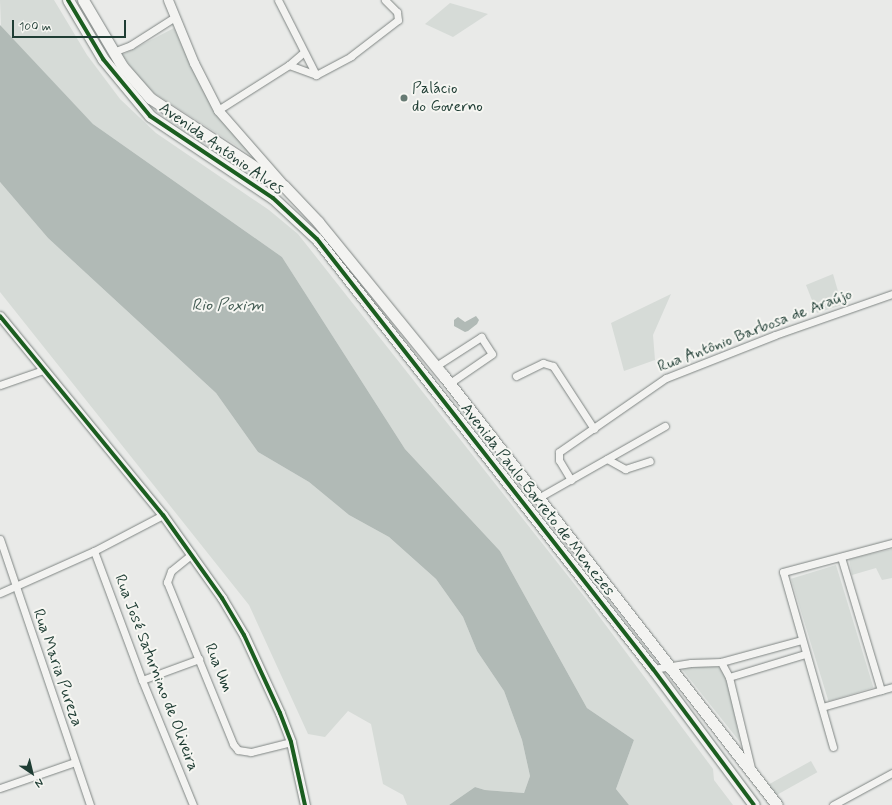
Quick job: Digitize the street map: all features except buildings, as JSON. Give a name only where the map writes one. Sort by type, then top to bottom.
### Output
[{"type":"main road","name":"Avenida Antônio Alves","points":[[68,0],[103,59],[150,116],[230,168],[295,216]]},
{"type":"main road","name":"Avenida Antônio Alves","points":[[83,0],[113,52],[134,82],[150,98],[172,115],[247,160],[284,186]]},
{"type":"main road","name":"Avenida Paulo Barreto de Menezes","points":[[284,186],[318,222],[436,366],[777,805]]},
{"type":"main road","name":"Avenida Paulo Barreto de Menezes","points":[[295,216],[352,281],[653,668],[754,805]]},
{"type":"main road","points":[[727,768],[734,760],[743,760]]},
{"type":"street","points":[[168,0],[194,63],[218,110],[284,186]]},
{"type":"street","points":[[278,0],[303,53],[316,75]]},
{"type":"street","points":[[289,65],[316,75],[351,56],[398,20],[397,12],[385,0]]},
{"type":"street","points":[[113,52],[131,45],[175,17]]},
{"type":"street","points":[[218,110],[289,65],[303,53]]},
{"type":"street","name":"Rua Antônio Barbosa de Araújo","points":[[571,480],[559,460],[559,452],[666,378],[775,335],[892,294]]},
{"type":"street","points":[[0,316],[163,515],[192,554],[244,635],[291,742],[305,805]]},
{"type":"street","points":[[436,366],[481,337],[492,354],[450,384]]},
{"type":"street","points":[[516,376],[543,363],[553,366],[594,429]]},
{"type":"street","points":[[0,385],[43,370]]},
{"type":"street","points":[[538,498],[664,426]]},
{"type":"street","points":[[607,459],[625,469],[650,461]]},
{"type":"street","points":[[0,593],[94,551],[163,515]]},
{"type":"street","name":"Rua Maria Pureza","points":[[0,539],[90,805]]},
{"type":"street","points":[[833,747],[805,654],[783,572],[892,543]]},
{"type":"street","name":"Rua José Saturnino de Oliveira","points":[[94,551],[142,680],[193,805]]},
{"type":"street","name":"Rua Um","points":[[192,554],[171,570],[168,582],[233,744],[238,750],[251,752],[291,742]]},
{"type":"street","points":[[841,556],[881,690]]},
{"type":"street","points":[[653,668],[669,665],[721,662],[802,640]]},
{"type":"street","points":[[729,677],[805,654]]},
{"type":"street","points":[[142,680],[199,659]]},
{"type":"street","points":[[721,662],[729,677],[752,772]]},
{"type":"street","points":[[822,707],[892,687]]},
{"type":"street","points":[[0,788],[75,762]]},
{"type":"street","points":[[833,805],[892,773]]},
{"type":"shaded area","points":[[0,0],[54,0],[87,55],[120,99],[156,133],[269,210],[298,234],[587,600],[713,769],[714,780],[733,805],[629,805],[616,789],[634,740],[587,708],[500,551],[405,449],[282,257],[93,124],[1,27]]},
{"type":"shaded area","points":[[450,3],[488,14],[453,37],[425,24]]},
{"type":"shaded area","points":[[174,28],[197,79],[225,121],[262,162],[154,93],[137,75],[122,55]]},
{"type":"shaded area","points":[[0,182],[48,238],[216,393],[258,452],[309,482],[349,515],[389,537],[436,579],[463,617],[477,651],[504,691],[522,740],[530,776],[524,793],[485,790],[475,787],[449,805],[407,805],[403,795],[383,784],[371,724],[348,711],[325,737],[308,734],[249,605],[0,292]]},
{"type":"shaded area","points":[[833,274],[842,305],[817,313],[806,285]]},
{"type":"shaded area","points":[[671,294],[653,335],[655,360],[624,371],[611,323]]},
{"type":"shaded area","points":[[892,549],[892,578],[882,580],[876,568],[852,575],[849,559]]},
{"type":"shaded area","points":[[836,565],[873,687],[828,701],[791,579]]},
{"type":"shaded area","points":[[716,666],[726,672],[740,742],[681,668]]},
{"type":"shaded area","points":[[811,761],[817,772],[774,796],[768,785]]},
{"type":"water","name":"Rio Poxim","points":[[0,25],[93,124],[282,257],[405,449],[500,551],[587,708],[634,740],[616,789],[629,805],[449,805],[475,787],[485,790],[524,793],[530,776],[522,740],[504,691],[477,651],[463,617],[436,579],[389,537],[349,515],[309,482],[258,452],[216,393],[48,238],[0,182]]},
{"type":"water","points":[[476,316],[479,320],[477,324],[468,331],[465,332],[454,326],[454,320],[458,317],[465,322]]},
{"type":"cycle path","points":[[68,0],[103,59],[150,116],[273,198],[317,239],[653,669],[754,805]]},
{"type":"cycle path","points":[[0,316],[163,515],[222,598],[244,635],[280,713],[291,742],[305,805]]},
{"type":"place","name":"Palácio do Governo","points":[[404,98]]}]
